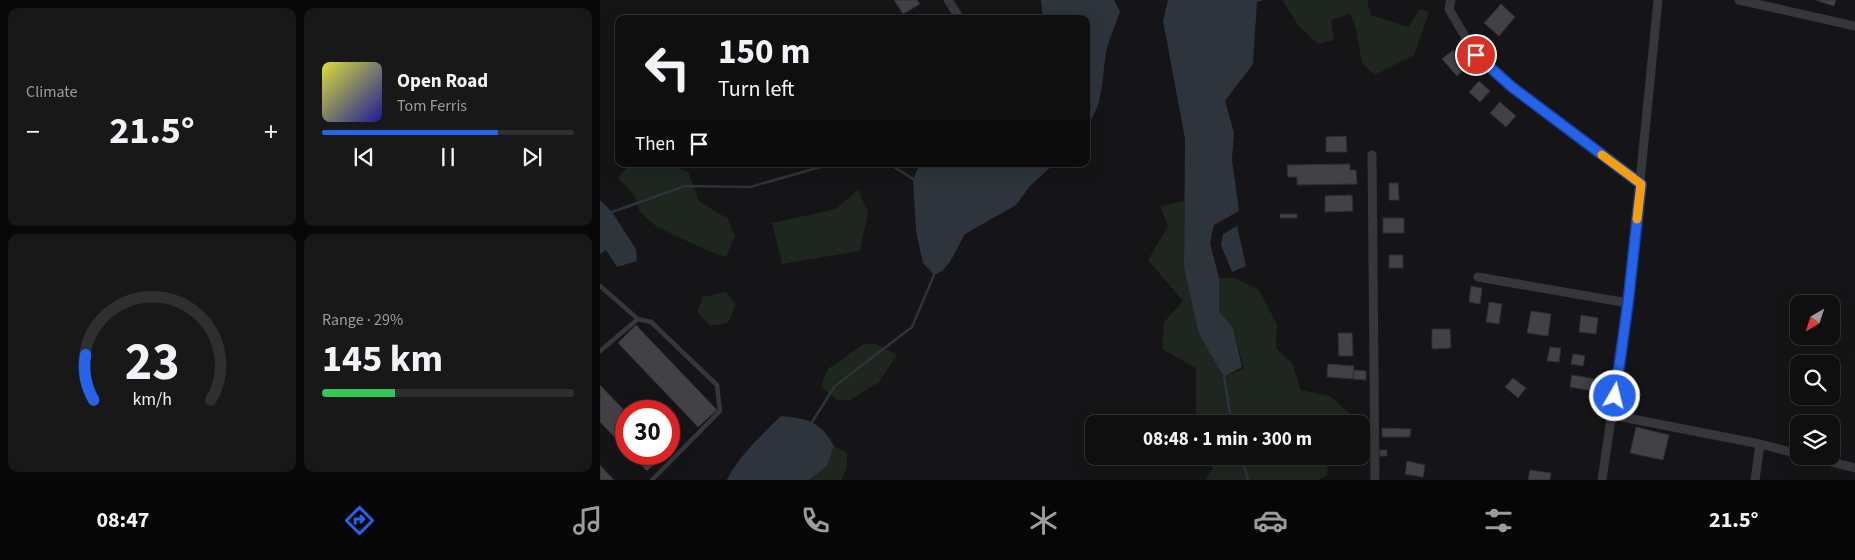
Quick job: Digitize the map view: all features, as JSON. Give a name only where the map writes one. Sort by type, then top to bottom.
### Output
[{"type":"street","points":[[948,0],[957,14]]},
{"type":"street","points":[[1451,0],[1449,10],[1476,55],[1512,87],[1641,184]]},
{"type":"street","points":[[1602,480],[1628,303],[1658,0]]},
{"type":"street","points":[[1739,0],[1855,26]]},
{"type":"street","points":[[1372,155],[1375,480]]},
{"type":"street","points":[[1478,277],[1628,303]]},
{"type":"street","points":[[1612,415],[1790,452]]},
{"type":"street","points":[[1755,480],[1760,444]]},
{"type":"street","points":[[1840,464],[1855,468]]},
{"type":"lane","points":[[600,286],[638,319],[650,322],[717,385],[720,412],[652,480]]},
{"type":"lane","points":[[600,351],[638,319]]},
{"type":"shaded area","points":[[1041,0],[1114,0],[1120,12],[1108,45],[1100,97],[1090,121],[1090,15],[1043,15]]},
{"type":"shaded area","points":[[1168,0],[1264,0],[1257,2],[1253,64],[1225,101],[1234,133],[1232,159],[1239,211],[1214,225],[1210,243],[1219,278],[1219,311],[1233,328],[1242,367],[1224,377],[1199,334],[1184,267],[1185,139],[1163,21]]},
{"type":"shaded area","points":[[1282,0],[1367,0],[1371,15],[1408,27],[1420,9],[1429,12],[1414,55],[1375,75],[1362,63],[1355,25],[1350,14],[1331,20],[1334,40],[1318,44],[1298,25]]},
{"type":"shaded area","points":[[627,167],[676,167],[688,172],[699,201],[728,219],[735,236],[726,257],[706,250],[657,227],[640,212],[634,195],[618,178]]},
{"type":"shaded area","points":[[919,167],[1051,167],[1030,186],[1016,205],[965,234],[950,262],[942,271],[934,275],[923,263],[916,231],[913,179]]},
{"type":"shaded area","points":[[858,190],[868,212],[860,251],[782,264],[772,223],[836,209]]},
{"type":"shaded area","points":[[600,200],[612,212],[636,249],[637,261],[617,267],[606,250],[600,254]]},
{"type":"shaded area","points":[[1184,201],[1184,267],[1223,377],[1244,369],[1233,328],[1219,311],[1219,278],[1234,278],[1258,289],[1277,324],[1276,348],[1292,363],[1301,390],[1330,396],[1352,415],[1196,415],[1196,368],[1162,349],[1164,322],[1183,301],[1148,260],[1168,226],[1160,206]]},
{"type":"shaded area","points":[[1237,226],[1246,266],[1232,272],[1221,245],[1223,234]]},
{"type":"shaded area","points":[[726,292],[736,304],[728,323],[710,326],[697,312],[703,297]]},
{"type":"shaded area","points":[[864,344],[875,344],[897,355],[879,382],[850,400],[837,400],[821,386],[828,369]]},
{"type":"shaded area","points":[[781,416],[806,420],[824,431],[834,446],[827,466],[809,480],[727,480],[737,463]]},
{"type":"shaded area","points":[[834,446],[847,453],[847,468],[841,480],[809,480],[827,466]]},
{"type":"shaded area","points":[[1211,465],[1328,465],[1327,475],[1319,480],[1205,480],[1213,468]]},
{"type":"building","points":[[894,0],[917,0],[920,4],[903,14]]},
{"type":"building","points":[[1815,0],[1836,0],[1834,6]]},
{"type":"building","points":[[1501,4],[1515,17],[1499,36],[1484,23]]},
{"type":"building","points":[[1453,50],[1467,67],[1457,76],[1442,59]]},
{"type":"building","points":[[1479,81],[1490,91],[1480,102],[1469,92]]},
{"type":"building","points":[[1500,102],[1516,116],[1506,127],[1490,113]]},
{"type":"building","points":[[1346,136],[1347,152],[1326,152],[1326,137]]},
{"type":"building","points":[[1350,164],[1350,170],[1356,170],[1357,184],[1297,185],[1297,177],[1288,177],[1287,165]]},
{"type":"building","points":[[1389,183],[1398,183],[1399,200],[1389,200]]},
{"type":"building","points":[[1352,195],[1353,211],[1325,212],[1325,196]]},
{"type":"building","points":[[1280,214],[1297,214],[1297,218],[1280,218]]},
{"type":"building","points":[[1383,218],[1404,218],[1404,233],[1383,233]]},
{"type":"building","points":[[1389,255],[1403,255],[1403,268],[1389,268]]},
{"type":"building","points":[[1471,286],[1482,288],[1480,304],[1469,302]]},
{"type":"building","points":[[1489,302],[1502,304],[1499,324],[1486,322]]},
{"type":"building","points":[[1531,311],[1551,314],[1548,336],[1527,333]]},
{"type":"building","points":[[1581,315],[1598,318],[1596,334],[1579,332]]},
{"type":"building","points":[[636,325],[717,410],[698,427],[680,408],[680,400],[672,400],[618,343]]},
{"type":"building","points":[[1432,329],[1450,329],[1451,348],[1432,349]]},
{"type":"building","points":[[1338,333],[1352,333],[1353,356],[1339,356]]},
{"type":"building","points":[[1550,347],[1561,348],[1559,362],[1547,361]]},
{"type":"building","points":[[1573,354],[1585,356],[1583,366],[1571,364]]},
{"type":"building","points":[[1328,364],[1354,366],[1353,379],[1327,377]]},
{"type":"building","points":[[1354,370],[1366,371],[1366,380],[1353,379]]},
{"type":"building","points":[[1572,375],[1596,379],[1594,391],[1570,387]]},
{"type":"building","points":[[1513,378],[1526,388],[1518,398],[1505,387]]},
{"type":"building","points":[[600,385],[615,401],[615,438],[600,422]]},
{"type":"building","points":[[1636,427],[1669,435],[1663,460],[1630,453]]},
{"type":"building","points":[[1382,428],[1411,429],[1410,437],[1382,437]]},
{"type":"building","points":[[1380,450],[1387,450],[1387,456],[1380,456]]},
{"type":"building","points":[[1407,461],[1425,465],[1423,477],[1405,474]]},
{"type":"building","points":[[600,465],[614,480],[600,480]]},
{"type":"building","points":[[641,465],[653,465],[647,471]]},
{"type":"building","points":[[1530,470],[1551,473],[1550,480],[1528,480]]},
{"type":"waterway","points":[[612,212],[685,186],[750,187],[820,167]]},
{"type":"waterway","points":[[894,167],[913,179]]},
{"type":"waterway","points":[[812,422],[835,386],[912,327],[934,275]]},
{"type":"waterway","points":[[1224,377],[1230,415]]},
{"type":"waterway","points":[[1244,465],[1248,480]]},
{"type":"slow traffic","points":[[1602,155],[1641,184],[1637,219]]},
{"type":"route","points":[[1476,55],[1512,87],[1641,184],[1628,303],[1615,396]]}]
